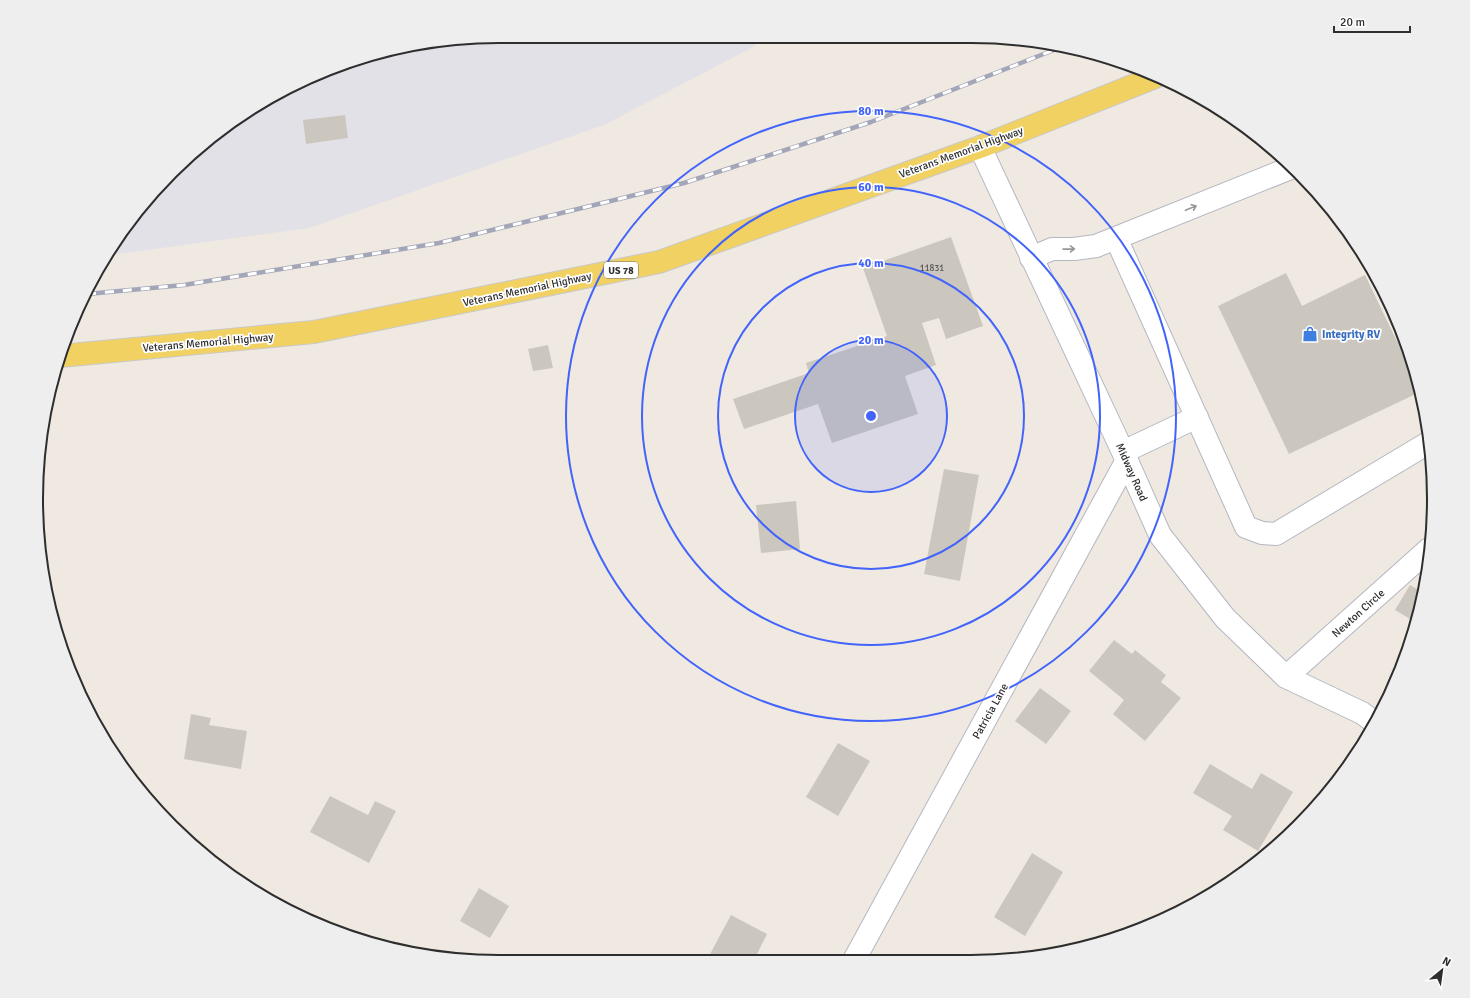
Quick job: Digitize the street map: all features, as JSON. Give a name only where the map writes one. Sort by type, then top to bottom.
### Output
[{"type":"main road","name":"Veterans Memorial Highway","points":[[66,355],[314,332],[658,262],[980,147],[1149,79]]},
{"type":"street","name":"Midway Road","points":[[980,147],[1125,456],[1160,535],[1225,618],[1286,677],[1362,713],[1370,719]]},
{"type":"street","points":[[1031,258],[1052,249],[1074,249],[1096,246],[1286,170]]},
{"type":"street","points":[[1116,238],[1246,527],[1262,533],[1276,534],[1424,446]]},
{"type":"street","points":[[1125,456],[1197,418]]},
{"type":"street","name":"Patricia Lane","points":[[857,955],[1125,456]]},
{"type":"street","name":"Newton Circle","points":[[1286,677],[1424,553]]},
{"type":"shaded area","points":[[756,43],[755,46],[604,125],[309,228],[115,254],[137,221],[156,198],[198,156],[221,137],[271,104],[297,90],[352,67],[410,52],[469,44]]},
{"type":"building","points":[[345,115],[348,138],[306,144],[303,120]]},
{"type":"building","points":[[951,237],[983,326],[946,339],[939,318],[922,323],[936,365],[905,376],[918,414],[832,443],[818,404],[744,429],[733,399],[809,373],[806,363],[887,336],[863,268]]},
{"type":"building","points":[[1286,273],[1302,306],[1365,275],[1404,357],[1414,395],[1289,454],[1218,306]]},
{"type":"building","points":[[548,345],[553,368],[533,371],[528,349]]},
{"type":"building","points":[[944,469],[979,475],[960,581],[924,574]]},
{"type":"building","points":[[796,501],[800,549],[761,553],[756,505]]},
{"type":"building","points":[[1410,585],[1418,589],[1410,619],[1395,610]]},
{"type":"building","points":[[1114,640],[1132,654],[1135,650],[1166,675],[1161,682],[1181,698],[1145,741],[1113,714],[1124,700],[1089,671]]},
{"type":"building","points":[[1040,688],[1071,711],[1046,744],[1015,721]]},
{"type":"building","points":[[191,714],[211,718],[209,725],[247,731],[241,769],[184,759]]},
{"type":"building","points":[[838,743],[870,761],[838,816],[806,797]]},
{"type":"building","points":[[1210,764],[1252,789],[1261,773],[1293,792],[1258,851],[1223,830],[1232,816],[1193,793]]},
{"type":"building","points":[[330,796],[368,815],[375,801],[396,811],[369,863],[310,832]]},
{"type":"building","points":[[1032,853],[1063,872],[1025,936],[994,917]]},
{"type":"building","points":[[479,888],[509,906],[490,938],[460,921]]},
{"type":"building","points":[[731,915],[767,934],[756,955],[710,955]]},
{"type":"railway","points":[[92,294],[184,285],[439,243],[684,183],[871,122],[1052,51]]},
{"type":"place","name":"Integrity RV","points":[[1310,334]]}]
